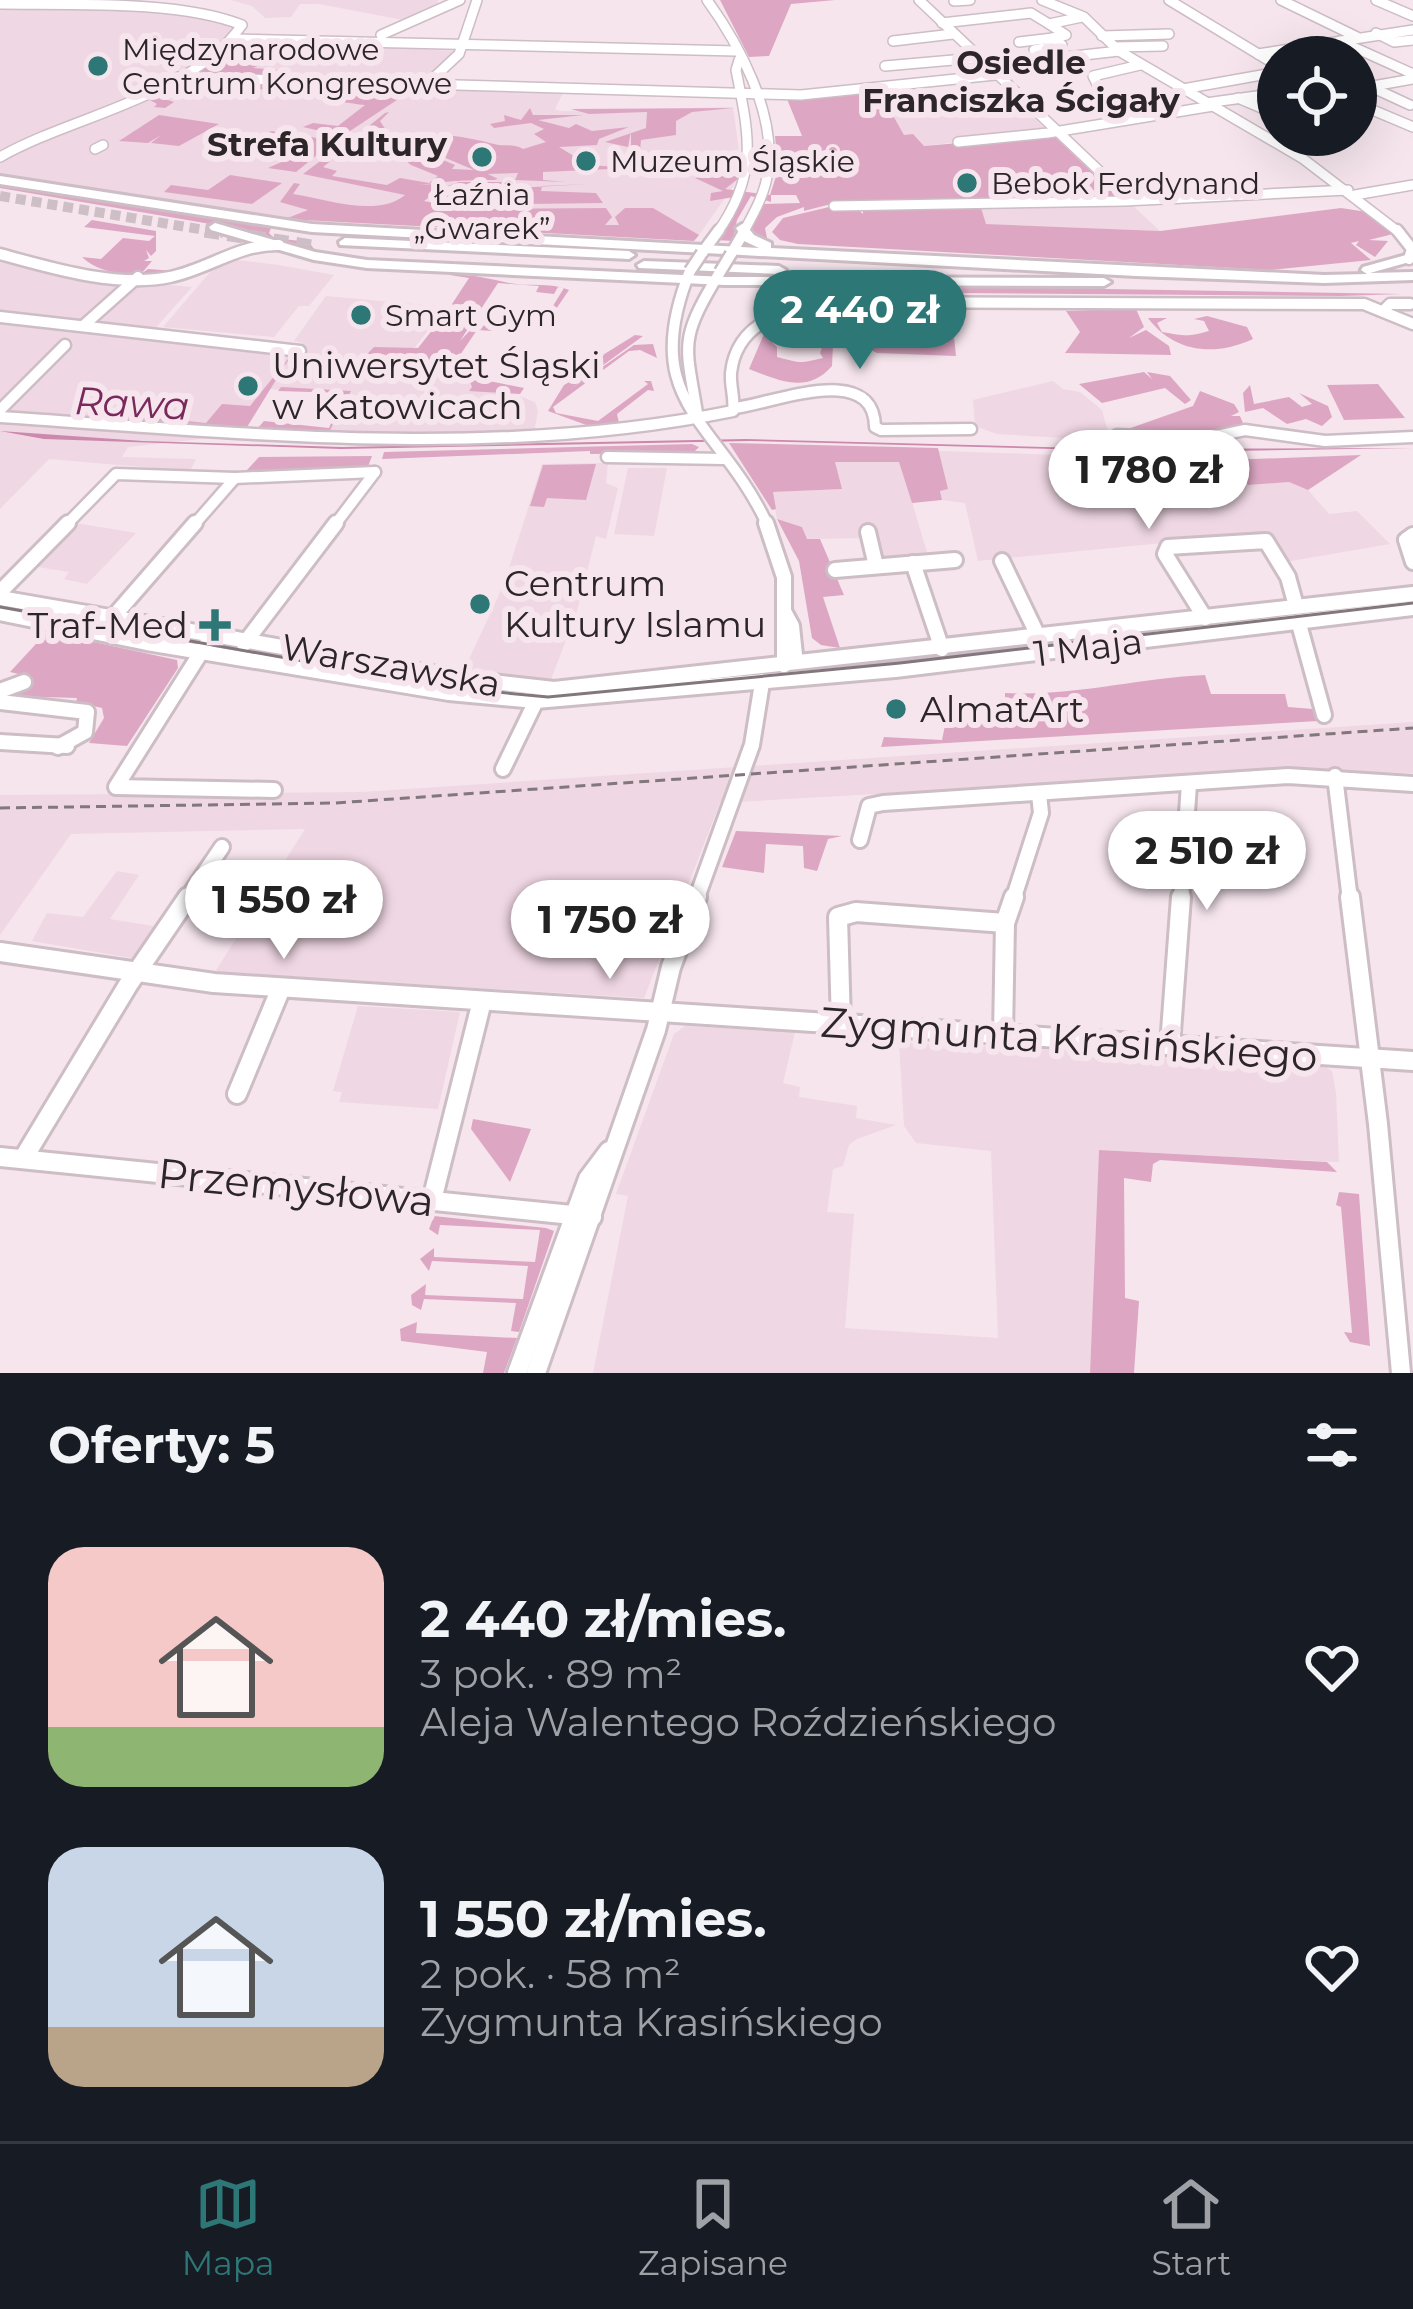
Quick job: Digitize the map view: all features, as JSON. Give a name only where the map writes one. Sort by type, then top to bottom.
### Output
[{"type":"main road","points":[[0,179],[277,224],[1145,272]]},
{"type":"main road","points":[[0,190],[243,242],[636,245]]},
{"type":"main road","points":[[742,228],[755,242],[782,251]]},
{"type":"main road","points":[[274,239],[1286,277],[1412,289]]},
{"type":"main road","points":[[274,239],[349,262],[685,281]]},
{"type":"main road","points":[[312,247],[407,261],[685,281],[718,276],[748,281],[1104,282]]},
{"type":"main road","points":[[339,250],[1104,282],[1412,289]]},
{"type":"main road","points":[[1286,277],[1357,272],[1411,258]]},
{"type":"main road","points":[[705,298],[748,281]]},
{"type":"street","points":[[381,34],[460,0]]},
{"type":"street","points":[[427,84],[451,65],[477,0]]},
{"type":"street","points":[[698,419],[685,353],[688,332],[733,251],[769,165],[738,56],[707,0]]},
{"type":"street","points":[[919,0],[1130,200]]},
{"type":"street","points":[[954,1],[970,0]]},
{"type":"street","points":[[1042,0],[1084,16],[1116,49],[1272,139],[1352,192],[1392,224],[1410,245],[1411,258]]},
{"type":"street","points":[[1169,0],[1257,53]]},
{"type":"street","points":[[1281,0],[1356,36]]},
{"type":"street","points":[[1376,0],[1412,24]]},
{"type":"street","points":[[0,4],[199,2],[229,11],[240,19],[242,29],[234,39],[132,105],[35,136],[0,157]]},
{"type":"street","points":[[942,23],[1031,13],[1066,36],[1019,43]]},
{"type":"street","points":[[1049,25],[1084,16]]},
{"type":"street","points":[[400,34],[418,35],[420,17]]},
{"type":"street","points":[[1362,36],[1412,24]]},
{"type":"street","points":[[1376,33],[1394,42],[1413,40]]},
{"type":"street","points":[[893,40],[953,34]]},
{"type":"street","points":[[1102,36],[1169,34]]},
{"type":"street","points":[[1034,50],[1062,44],[1053,38]]},
{"type":"street","points":[[234,39],[738,56]]},
{"type":"street","points":[[986,66],[1163,46]]},
{"type":"street","points":[[885,66],[976,58]]},
{"type":"street","points":[[1377,58],[1413,76]]},
{"type":"street","points":[[1396,66],[1413,62]]},
{"type":"street","points":[[1096,84],[1093,76],[1140,64]]},
{"type":"street","points":[[1182,89],[1257,73]]},
{"type":"street","points":[[178,77],[747,94],[832,93],[995,75]]},
{"type":"street","points":[[1377,85],[1413,76]]},
{"type":"street","points":[[1377,90],[1410,105]]},
{"type":"street","points":[[747,94],[750,171],[685,281],[670,324],[669,359],[681,396],[774,539],[795,655],[762,683]]},
{"type":"street","points":[[958,142],[1056,132],[1257,97]]},
{"type":"street","points":[[1238,98],[1257,106]]},
{"type":"street","points":[[1377,112],[1413,127]]},
{"type":"street","points":[[834,206],[1352,192],[1413,185]]},
{"type":"street","points":[[1392,224],[1413,232]]},
{"type":"street","points":[[0,254],[43,266],[169,278],[243,242]]},
{"type":"street","points":[[0,317],[83,326],[138,277]]},
{"type":"street","points":[[1384,309],[1412,289]]},
{"type":"street","points":[[735,408],[731,372],[745,334],[770,316],[806,306],[861,301],[989,306],[1361,304],[1413,324]]},
{"type":"street","points":[[83,326],[87,332],[299,351]]},
{"type":"street","points":[[0,414],[64,345]]},
{"type":"street","points":[[0,414],[60,423],[331,439],[569,434],[698,419],[735,408],[769,406],[809,391],[835,389],[868,401],[880,430],[971,429]]},
{"type":"street","points":[[1117,435],[1195,439],[1246,430],[1325,441],[1413,437]]},
{"type":"street","points":[[607,457],[722,455]]},
{"type":"street","points":[[0,595],[116,474],[236,478],[374,472],[244,648]]},
{"type":"street","points":[[114,616],[236,478]]},
{"type":"street","points":[[868,532],[876,566]]},
{"type":"street","points":[[1413,535],[1406,540],[1413,562]]},
{"type":"street","points":[[1204,618],[1165,550],[1261,539],[1288,577],[1296,605]]},
{"type":"street","points":[[835,570],[955,560]]},
{"type":"street","points":[[1002,561],[1040,638]]},
{"type":"street","points":[[913,563],[943,649]]},
{"type":"street","name":"1 Maja","points":[[784,664],[1413,594]]},
{"type":"street","name":"Warszawska","points":[[0,595],[212,634],[244,648],[449,693],[536,701],[762,683]]},
{"type":"street","name":"1 Maja","points":[[762,683],[1413,608]]},
{"type":"street","name":"Warszawska","points":[[0,613],[203,651],[244,648],[518,687],[583,687],[784,664]]},
{"type":"street","points":[[784,664],[781,629],[785,613]]},
{"type":"street","points":[[1299,624],[1324,715]]},
{"type":"street","points":[[212,634],[116,787],[274,790]]},
{"type":"street","points":[[795,638],[818,652],[856,657]]},
{"type":"street","points":[[784,664],[809,678]]},
{"type":"street","points":[[536,1373],[584,1216],[587,1179],[615,1143],[765,707],[762,683],[743,670]]},
{"type":"street","points":[[0,691],[24,682]]},
{"type":"street","points":[[503,769],[536,701]]},
{"type":"street","points":[[0,702],[87,712],[89,726],[83,737],[58,747]]},
{"type":"street","points":[[0,742],[76,745]]},
{"type":"street","points":[[860,840],[869,806],[1335,776],[1413,784]]},
{"type":"street","points":[[1335,776],[1370,1057],[1401,1373]]},
{"type":"street","points":[[1170,1045],[1189,784]]},
{"type":"street","points":[[1003,1035],[1005,923],[1041,813],[1039,794]]},
{"type":"street","points":[[23,1159],[137,973],[222,848]]},
{"type":"street","points":[[841,1025],[838,917],[856,912],[1005,923]]},
{"type":"street","name":"Zygmunta Krasińskiego","points":[[2,956],[281,988],[1413,1061]]},
{"type":"street","points":[[237,1094],[281,988]]},
{"type":"street","points":[[432,1200],[482,1001]]},
{"type":"street","name":"Przemysłowa","points":[[0,1157],[584,1216]]},
{"type":"street","points":[[518,1373],[584,1216]]},
{"type":"shaded area","points":[[231,0],[438,0],[437,7],[403,20],[319,4],[300,4],[291,17],[265,18],[252,6]]},
{"type":"shaded area","points":[[720,0],[835,0],[791,4],[769,56],[749,57]]},
{"type":"shaded area","points":[[154,3],[221,12],[235,27],[224,39],[454,51],[448,62],[414,87],[563,93],[555,109],[560,111],[733,107],[741,167],[735,184],[696,239],[293,220],[0,174],[0,6]]},
{"type":"shaded area","points":[[235,43],[278,43],[265,63],[253,68],[289,71],[286,76],[196,75],[202,69],[193,71]]},
{"type":"shaded area","points":[[189,81],[397,88],[393,99],[400,88],[412,90],[344,135],[337,134],[338,129],[329,133],[303,127],[313,123],[338,126],[365,105],[208,87],[165,99],[174,102],[165,108],[154,107],[157,104],[150,100]]},
{"type":"shaded area","points":[[1002,89],[1048,131],[924,146],[904,136],[886,102]]},
{"type":"shaded area","points":[[881,91],[892,102],[886,103],[904,135],[913,134],[924,146],[1053,135],[1117,196],[831,204],[804,211],[804,207],[777,217],[765,228],[767,238],[758,240],[750,227],[763,204],[800,203],[796,195],[771,195],[771,202],[751,196],[737,220],[733,241],[716,240],[734,197],[710,201],[711,193],[723,191],[695,178],[705,176],[705,170],[675,170],[675,165],[705,165],[705,157],[741,157],[739,178],[725,189],[770,195],[778,170],[775,136],[802,136],[787,99]]},
{"type":"shaded area","points":[[530,108],[533,115],[583,115],[538,120],[569,128],[576,124],[592,131],[629,127],[599,139],[597,145],[559,147],[589,165],[632,168],[543,172],[543,180],[566,182],[515,180],[518,173],[488,174],[498,179],[447,182],[420,185],[446,183],[438,184],[442,187],[424,201],[460,209],[606,208],[612,217],[605,225],[619,225],[615,217],[625,208],[653,208],[699,235],[694,241],[285,219],[308,210],[280,202],[294,183],[300,184],[293,194],[351,205],[380,205],[405,195],[303,174],[347,141],[369,144],[352,144],[323,167],[337,171],[332,176],[387,185],[400,178],[429,183],[438,176],[411,165],[381,141],[359,134],[385,113],[389,112],[380,121],[388,133],[399,132],[407,145],[455,165],[452,169],[474,170],[410,143],[432,137],[409,139],[404,132],[523,149],[546,142],[534,134],[544,129],[531,123],[494,128],[490,124],[505,121],[504,115],[521,120]]},
{"type":"shaded area","points":[[733,108],[692,112],[676,121],[676,135],[641,140],[640,151],[631,151],[631,133],[646,128],[647,112],[589,114],[571,109]]},
{"type":"shaded area","points":[[159,115],[219,124],[179,146],[151,143],[161,135],[148,143],[119,141]]},
{"type":"shaded area","points":[[271,131],[333,142],[296,172],[268,168],[286,160],[276,151],[229,156]]},
{"type":"shaded area","points":[[631,133],[628,147],[605,142]]},
{"type":"shaded area","points":[[230,175],[282,183],[252,204],[164,192],[171,185],[208,190]]},
{"type":"shaded area","points":[[504,182],[516,188],[542,187],[541,191],[596,193],[603,203],[441,205],[435,198],[446,187],[461,191],[497,187],[448,186]]},
{"type":"shaded area","points":[[0,184],[260,224],[360,233],[271,228],[269,233],[274,238],[309,242],[316,252],[409,264],[305,251],[228,227],[0,188]]},
{"type":"shaded area","points":[[1131,204],[1160,231],[985,224],[979,208]]},
{"type":"shaded area","points":[[829,207],[855,207],[863,214],[863,208],[981,208],[986,224],[1160,231],[1341,208],[1374,213],[1393,234],[1369,240],[1388,241],[1375,257],[1356,245],[1359,241],[1351,243],[1371,260],[1270,270],[798,244],[780,240],[772,232],[783,218]]},
{"type":"shaded area","points":[[92,220],[156,231],[156,251],[151,256],[146,250],[149,258],[144,261],[152,261],[141,274],[148,269],[175,271],[151,275],[126,274],[91,264],[82,257],[101,259],[123,238],[149,241],[155,236],[84,227]]},
{"type":"shaded area","points":[[229,259],[334,275],[274,337],[163,327],[217,264]]},
{"type":"shaded area","name":"Uniwersytet Śląski w Katowicach","points":[[0,262],[49,274],[192,287],[151,333],[297,350],[303,343],[294,341],[326,296],[446,307],[409,355],[535,402],[538,411],[532,442],[324,443],[349,393],[266,389],[240,429],[128,447],[122,457],[196,459],[190,471],[49,459],[0,509]]},
{"type":"shaded area","points":[[450,275],[558,287],[554,294],[536,292],[539,286],[498,283],[460,341],[475,325],[496,327],[477,330],[454,364],[481,371],[475,378],[524,388],[520,394],[469,391],[468,377],[413,356],[367,354],[374,347],[418,348],[441,319],[426,317],[445,310],[434,308],[451,306],[458,312],[452,304],[469,278]]},
{"type":"shaded area","points":[[933,286],[1402,294],[953,293]]},
{"type":"shaded area","points":[[564,288],[569,290],[552,315],[541,316],[548,314]]},
{"type":"shaded area","points":[[1136,309],[1144,327],[1129,338],[1146,330],[1169,346],[1171,355],[1065,353],[1080,332],[1066,311]]},
{"type":"shaded area","points":[[933,314],[960,317],[954,337],[956,356],[877,353],[856,342],[859,334],[869,330],[931,328],[927,323]]},
{"type":"shaded area","points":[[1207,316],[1247,327],[1253,339],[1222,349],[1193,348],[1168,337],[1157,329],[1148,318],[1167,318],[1157,323],[1162,332],[1186,335],[1209,331],[1204,321],[1194,319]]},
{"type":"shaded area","points":[[764,334],[777,347],[777,357],[796,362],[823,358],[824,342],[833,344],[832,366],[802,383],[749,369]]},
{"type":"shaded area","points":[[635,335],[643,336],[569,390],[634,345],[653,344],[657,358],[640,350],[629,351],[553,407],[556,413],[598,421],[648,384],[644,381],[651,381],[654,391],[648,390],[617,414],[619,423],[589,426],[548,411],[564,385],[604,363],[598,358]]},
{"type":"shaded area","points":[[292,354],[247,427],[257,429],[264,421],[329,428],[343,393],[278,391],[281,387],[351,391],[327,436],[90,417],[99,408],[206,423],[222,404],[250,406]]},
{"type":"shaded area","points":[[1144,372],[1152,379],[1147,372],[1170,376],[1191,400],[1185,404],[1165,388],[1102,403],[1079,384]]},
{"type":"shaded area","points":[[1053,381],[1063,389],[1080,392],[1102,410],[1109,436],[997,434],[975,426],[973,400]]},
{"type":"shaded area","points":[[1378,384],[1405,418],[1344,420],[1327,385]]},
{"type":"shaded area","points":[[1250,385],[1254,404],[1289,397],[1302,407],[1312,404],[1299,393],[1328,406],[1332,417],[1322,426],[1306,419],[1287,424],[1263,408],[1245,412],[1243,393]]},
{"type":"shaded area","points":[[1200,391],[1234,404],[1239,412],[1231,416],[1240,416],[1245,428],[1212,436],[1125,430],[1193,406]]},
{"type":"shaded area","points":[[0,431],[342,447],[745,439],[1119,449],[1413,448],[1170,452],[750,441],[341,449],[44,439]]},
{"type":"shaded area","points":[[729,443],[938,448],[948,489],[940,491],[942,500],[912,503],[899,462],[835,462],[842,489],[773,492],[776,509],[772,510]]},
{"type":"shaded area","points":[[699,447],[695,451],[704,453],[590,451],[382,459],[384,452]]},
{"type":"shaded area","points":[[939,451],[1227,460],[1248,485],[1289,482],[1308,490],[1329,514],[1357,511],[1390,544],[1285,562],[1274,536],[1266,533],[978,561],[965,503],[942,500],[940,490],[947,489]]},
{"type":"shaded area","points":[[1361,455],[1308,490],[1289,482],[1248,485],[1227,460]]},
{"type":"shaded area","points":[[372,456],[367,469],[247,470],[259,457]]},
{"type":"shaded area","points":[[833,462],[900,462],[929,559],[882,560],[867,538],[806,539],[802,527],[777,519],[772,492],[841,489]]},
{"type":"shaded area","points":[[608,463],[606,483],[618,488],[606,539],[596,536],[577,611],[550,682],[464,670],[504,584],[542,464]]},
{"type":"shaded area","points":[[596,464],[586,500],[547,498],[544,507],[530,506],[543,465]]},
{"type":"shaded area","points":[[628,468],[667,468],[654,536],[614,534]]},
{"type":"shaded area","points":[[777,519],[802,527],[807,539],[820,539],[844,595],[823,597],[840,648],[812,638],[799,561]]},
{"type":"shaded area","points":[[75,523],[136,533],[87,584],[64,579],[69,572],[32,566]]},
{"type":"shaded area","points":[[47,632],[177,660],[178,668],[127,746],[89,743],[104,718],[102,708],[76,702],[77,698],[9,696],[24,685],[23,675],[10,672]]},
{"type":"shaded area","points":[[1205,675],[1211,694],[1285,694],[1288,707],[1313,709],[1318,721],[881,747],[884,737],[942,740],[949,706],[1005,707],[1005,693]]},
{"type":"shaded area","points":[[1413,722],[1413,773],[1269,771],[720,803],[644,998],[215,972],[305,829],[71,834],[0,935],[0,795],[362,792]]},
{"type":"shaded area","points":[[736,831],[842,836],[828,839],[817,871],[804,868],[803,846],[766,844],[764,873],[722,867]]},
{"type":"shaded area","points":[[117,871],[139,875],[110,919],[159,927],[137,959],[32,941],[47,913],[83,917]]},
{"type":"shaded area","points":[[358,1006],[460,1012],[438,1109],[339,1102],[342,1092],[333,1091]]},
{"type":"shaded area","points":[[685,1026],[795,1032],[783,1083],[800,1087],[799,1097],[857,1106],[856,1118],[896,1125],[857,1139],[849,1145],[843,1166],[833,1169],[827,1212],[854,1214],[845,1328],[998,1338],[991,1151],[916,1143],[904,1126],[899,1042],[1322,1065],[1332,1071],[1336,1093],[1339,1162],[1099,1150],[1090,1373],[593,1373],[628,1196],[616,1194],[674,1034]]},
{"type":"shaded area","points":[[473,1119],[531,1129],[510,1182],[471,1129]]},
{"type":"shaded area","points":[[1099,1150],[1327,1162],[1337,1172],[1160,1160],[1153,1164],[1151,1182],[1124,1178],[1125,1298],[1139,1301],[1134,1373],[1090,1373]]},
{"type":"shaded area","points":[[1339,1192],[1359,1194],[1370,1346],[1350,1342],[1344,1332],[1352,1333],[1341,1207],[1336,1205]]},
{"type":"shaded area","points":[[434,1216],[554,1231],[519,1332],[511,1331],[516,1303],[424,1299],[421,1310],[412,1305],[411,1295],[426,1284],[425,1295],[523,1299],[528,1266],[432,1261],[429,1271],[420,1259],[434,1248],[434,1257],[535,1262],[540,1230],[440,1225],[438,1235],[429,1229]]},
{"type":"shaded area","points":[[417,1322],[416,1333],[517,1338],[504,1373],[483,1373],[487,1352],[401,1341],[400,1329]]},
{"type":"tunnel","points":[[0,196],[223,233]]},
{"type":"tunnel","points":[[205,230],[312,247]]},
{"type":"tram line","points":[[0,607],[454,688],[548,697],[900,663],[1413,603]]},
{"type":"railway","points":[[0,808],[335,803],[1413,728]]},
{"type":"place","name":"Międzynarodowe Centrum Kongresowe","points":[[98,66]]},
{"type":"place","name":"Łaźnia „Gwarek”","points":[[482,157]]},
{"type":"place","name":"Muzeum Śląskie","points":[[586,161]]},
{"type":"place","name":"Bebok Ferdynand","points":[[967,183]]},
{"type":"place","name":"Smart Gym","points":[[361,315]]},
{"type":"place","name":"Uniwersytet Śląski w Katowicach","points":[[248,386]]},
{"type":"place","name":"Centrum Kultury Islamu","points":[[480,604]]},
{"type":"place","name":"Traf-Med","points":[[215,625]]},
{"type":"place","name":"AlmatArt","points":[[896,709]]},
{"type":"district","name":"Osiedle Franciszka Ścigały","points":[[1021,81]]},
{"type":"district","name":"Strefa Kultury","points":[[327,144]]},
{"type":"water label","name":"Rawa","points":[[132,403]]}]
